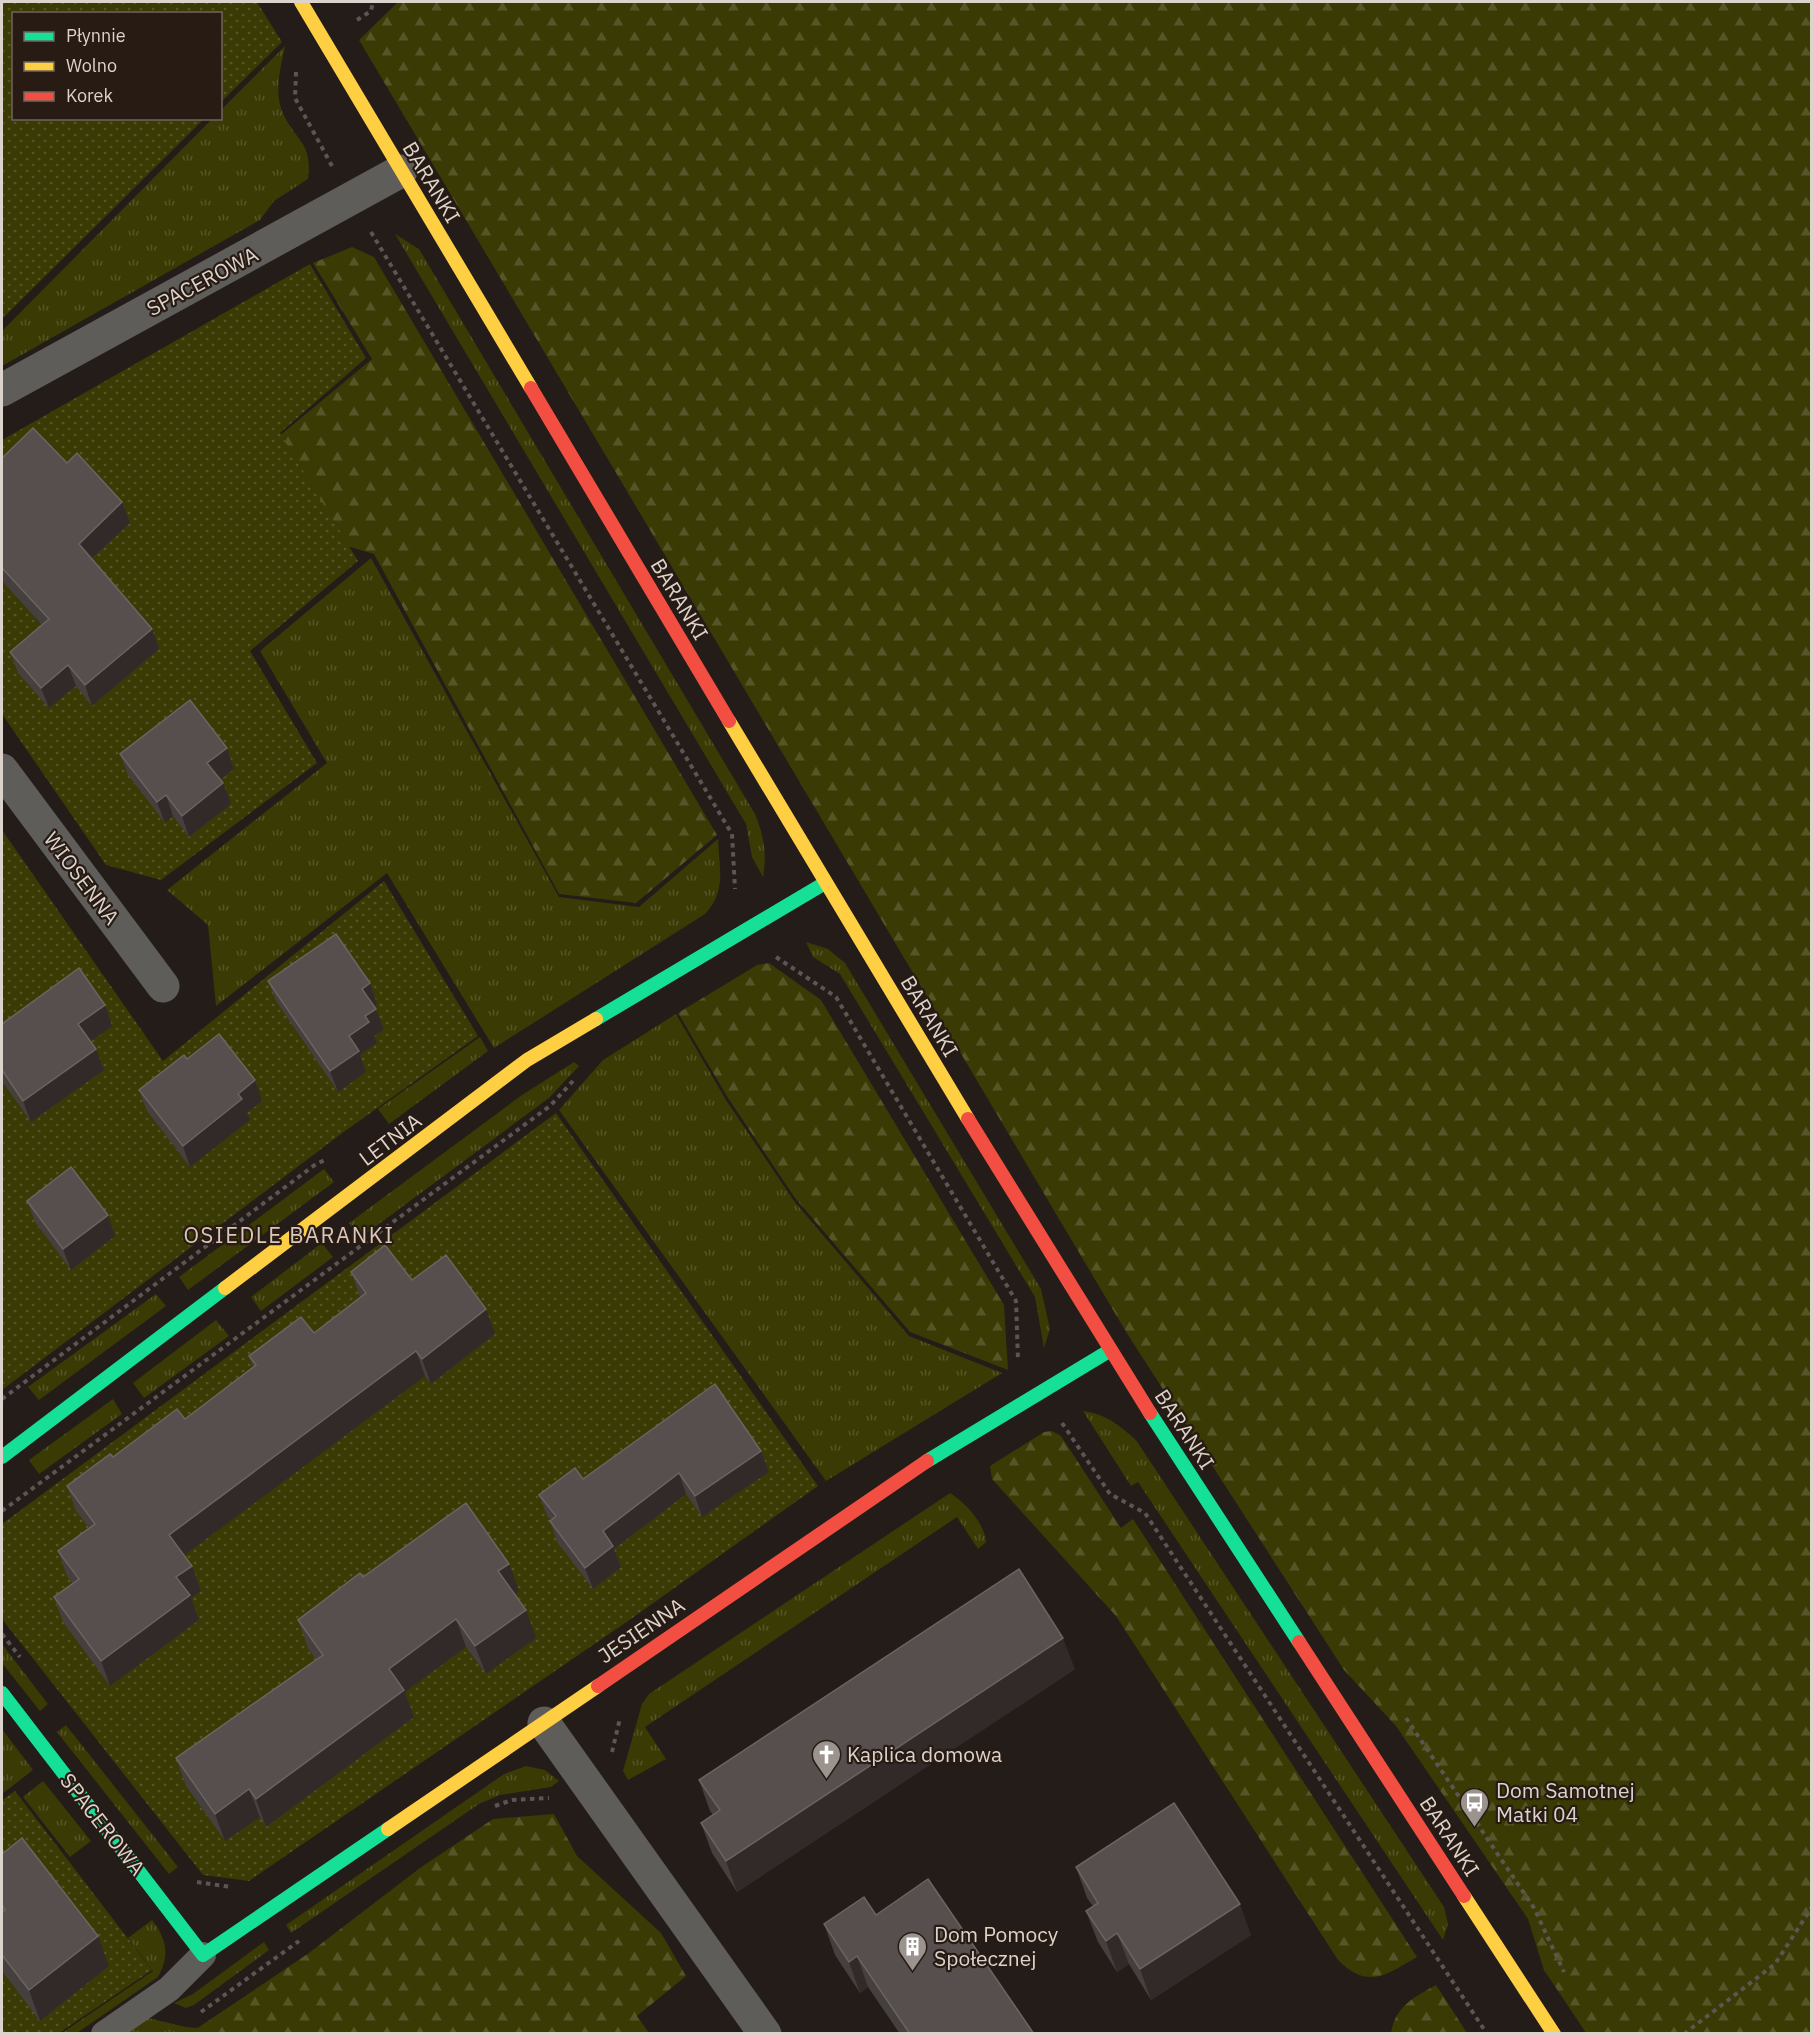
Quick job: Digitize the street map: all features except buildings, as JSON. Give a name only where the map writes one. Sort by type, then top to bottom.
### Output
[{"type":"street","name":"BARANKI","points":[[301,2],[825,883],[1109,1351],[1554,2034]]},
{"type":"street","name":"SPACEROWA","points":[[2,390],[352,200],[401,171]]},
{"type":"street","name":"WIOSENNA","points":[[2,770],[163,986]]},
{"type":"street","name":"LETNIA","points":[[2,1457],[527,1060],[825,883]]},
{"type":"street","name":"JESIENNA","points":[[203,1955],[946,1448],[1109,1351]]},
{"type":"street","name":"SPACEROWA","points":[[2,1693],[203,1955]]},
{"type":"street","points":[[544,1723],[765,2034]]},
{"type":"lane","points":[[104,2034],[169,1989],[203,1955]]},
{"type":"path","points":[[298,68],[294,76],[295,98],[352,200],[732,834],[735,890],[754,926],[781,961],[836,997],[1016,1301],[1017,1355],[1020,1370],[1051,1418],[1063,1424],[1110,1494],[1144,1513],[1487,2034]]},
{"type":"path","points":[[2,1511],[550,1106],[581,1072]]},
{"type":"path","points":[[2,1634],[23,1661]]},
{"type":"path","points":[[1406,1718],[1534,1908],[1564,1973]]},
{"type":"path","points":[[190,1874],[195,1882],[238,1888]]},
{"type":"path","points":[[1684,2034],[1775,1964],[1812,1907]]},
{"type":"green space","points":[[2,2],[257,2],[282,42],[222,101],[222,12],[12,12],[12,120],[203,120],[2,319]]},
{"type":"green space","points":[[398,2],[1811,2],[1811,2033],[1586,2033],[1544,1970],[1528,1919],[1396,1726],[1344,1670],[1128,1335],[359,40]]},
{"type":"green space","points":[[285,46],[279,78],[280,103],[287,121],[302,142],[308,157],[308,179],[274,201],[260,220],[2,366],[2,331],[211,120],[222,120],[222,109]]},
{"type":"green space","points":[[395,234],[419,249],[755,814],[764,845],[763,877],[752,857],[746,824]]},
{"type":"green space","points":[[352,247],[374,257],[717,835],[636,903],[559,894],[374,554],[200,502],[372,359],[313,263]]},
{"type":"green space","points":[[310,264],[366,358],[280,433],[358,561],[250,651],[317,763],[161,880],[106,865],[2,714],[2,440]]},
{"type":"green space","points":[[371,558],[559,897],[639,907],[718,839],[719,888],[712,905],[705,914],[494,1048],[387,873],[216,1006],[208,925],[167,890],[327,763],[260,651]]},
{"type":"green space","points":[[2,830],[163,1061],[384,881],[478,1036],[341,1134],[2,1390]]},
{"type":"green space","points":[[806,942],[828,949],[845,963],[1041,1289],[1050,1329],[1044,1348],[1035,1297],[840,974],[813,957]]},
{"type":"green space","points":[[769,963],[821,1000],[1004,1305],[1008,1370],[910,1332],[795,1198],[728,1098],[678,1013],[757,965]]},
{"type":"green space","points":[[676,1014],[726,1100],[794,1201],[909,1336],[1002,1373],[826,1481],[559,1110],[603,1060]]},
{"type":"green space","points":[[480,1037],[488,1051],[389,1124],[378,1109]]},
{"type":"green space","points":[[574,1062],[579,1066],[549,1098],[360,1238],[349,1223],[522,1095]]},
{"type":"green space","points":[[556,1113],[818,1486],[628,1621],[249,1881],[203,1875],[2,1619],[2,1524]]},
{"type":"green space","points":[[324,1169],[334,1182],[188,1290],[179,1277]]},
{"type":"green space","points":[[322,1243],[333,1257],[261,1311],[251,1297]]},
{"type":"green space","points":[[156,1294],[166,1306],[39,1400],[28,1387]]},
{"type":"green space","points":[[216,1320],[229,1336],[144,1398],[133,1383]]},
{"type":"green space","points":[[113,1399],[122,1414],[39,1474],[29,1460]]},
{"type":"green space","points":[[1083,1411],[1112,1421],[1136,1440],[1444,1907],[1448,1924],[1443,1940],[1138,1482],[1131,1486]]},
{"type":"green space","points":[[1052,1431],[1061,1436],[1121,1528],[1133,1519],[1417,1957],[1386,1974],[1368,1977],[1359,1975],[1338,1960],[1116,1616],[992,1479],[990,1466],[1044,1432]]},
{"type":"green space","points":[[950,1493],[973,1514],[982,1528],[986,1542],[978,1549],[957,1517],[645,1727],[666,1759],[628,1780],[623,1771],[642,1704],[649,1694]]},
{"type":"green space","points":[[2,1644],[48,1704],[40,1711],[2,1663]]},
{"type":"green space","points":[[66,1725],[178,1867],[169,1874],[57,1732]]},
{"type":"green space","points":[[2,1729],[33,1770],[2,1794]]},
{"type":"green space","points":[[526,1766],[545,1770],[559,1781],[551,1787],[500,1795],[479,1804],[291,1933],[286,1925],[504,1774]]},
{"type":"green space","points":[[43,1781],[91,1841],[70,1857],[23,1797]]},
{"type":"green space","points":[[15,1791],[152,1970],[59,2033],[2,2033],[2,1800]]},
{"type":"green space","points":[[554,1814],[577,1856],[661,1933],[686,1976],[637,2016],[649,2033],[190,2033],[309,1953],[420,1868],[493,1819]]},
{"type":"green space","points":[[152,1920],[161,1934],[165,1948],[164,1962],[158,1977],[77,2033],[62,2033],[153,1971],[128,1938]]},
{"type":"green space","points":[[264,1942],[269,1950],[194,2005],[186,2008],[174,2003],[193,1994]]},
{"type":"green space","points":[[1436,1985],[1467,2033],[1391,2033],[1401,2010],[1413,1999]]},
{"type":"green space","points":[[148,2018],[200,2028],[190,2033],[125,2034]]},
{"type":"traffic: fast","points":[[596,1019],[825,883]]},
{"type":"traffic: fast","points":[[2,1457],[225,1288]]},
{"type":"traffic: fast","points":[[927,1461],[1109,1351]]},
{"type":"traffic: fast","points":[[1150,1413],[1299,1642]]},
{"type":"traffic: fast","points":[[2,1693],[203,1955],[388,1829]]},
{"type":"traffic: slow","points":[[301,2],[531,388]]},
{"type":"traffic: slow","points":[[729,721],[968,1119]]},
{"type":"traffic: slow","points":[[225,1288],[527,1060],[596,1019]]},
{"type":"traffic: slow","points":[[388,1829],[598,1686]]},
{"type":"traffic: slow","points":[[1464,1896],[1554,2034]]},
{"type":"traffic: jam","points":[[531,388],[729,721]]},
{"type":"traffic: jam","points":[[968,1119],[1150,1413]]},
{"type":"traffic: jam","points":[[598,1686],[927,1461]]},
{"type":"traffic: jam","points":[[1299,1642],[1464,1896]]},
{"type":"place","name":"Kaplica domowa","points":[[826,1780]]},
{"type":"place","name":"Dom Samotnej Matki 04","points":[[1475,1828]]},
{"type":"place","name":"Dom Pomocy Społecznej","points":[[913,1972]]},
{"type":"district","name":"OSIEDLE BARANKI","points":[[289,1234]]}]
